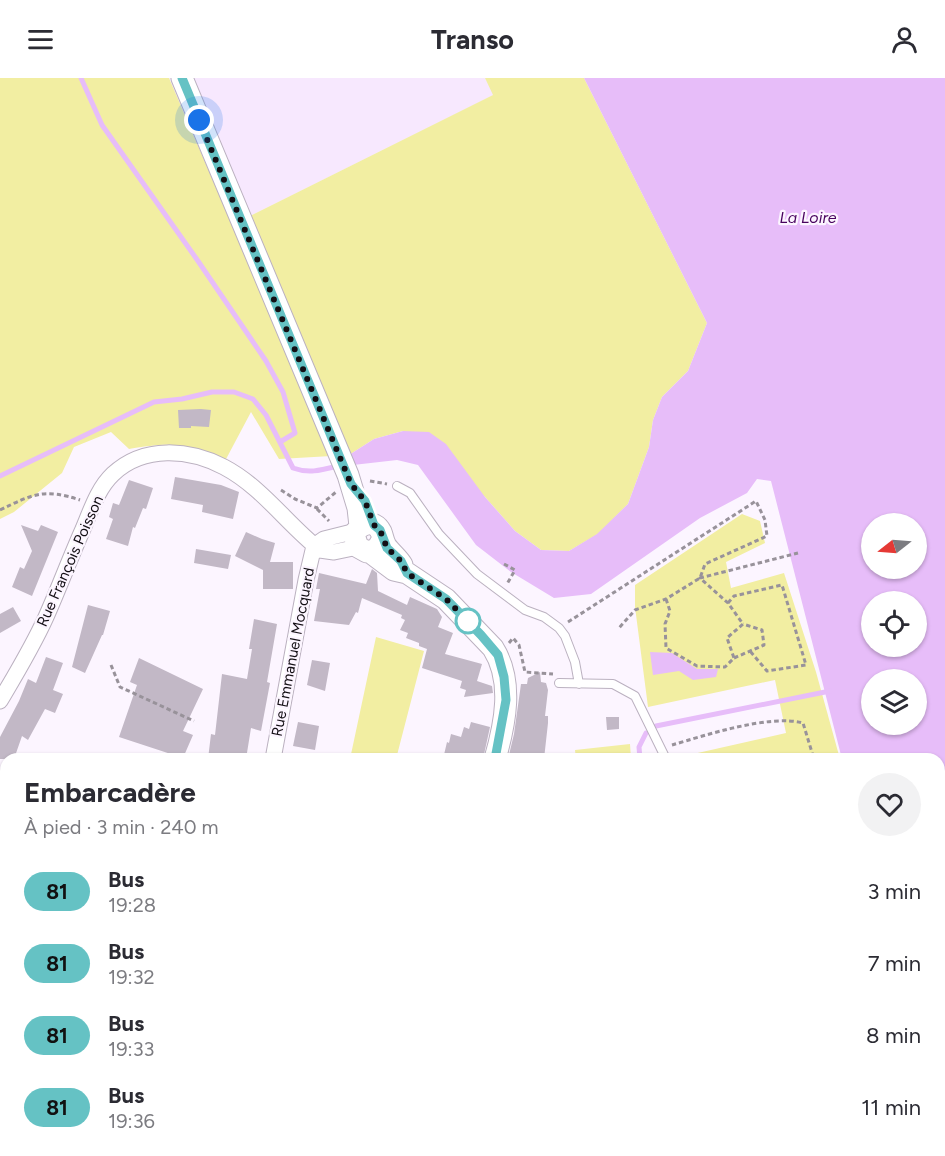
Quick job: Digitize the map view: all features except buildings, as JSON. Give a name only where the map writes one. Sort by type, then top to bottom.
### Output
[{"type":"street","points":[[182,78],[338,451],[344,484],[365,501],[367,537],[394,570],[407,573],[446,599],[498,655],[504,677],[506,700],[496,753]]},
{"type":"street","name":"Rue François Poisson","points":[[0,701],[45,620],[93,505],[113,473],[125,465],[145,456],[166,451],[187,454],[222,466],[244,479],[314,546]]},
{"type":"street","points":[[314,546],[336,535],[367,537]]},
{"type":"street","name":"Rue Emmanuel Mocquard","points":[[274,753],[314,546]]},
{"type":"lane","points":[[397,486],[410,493],[439,534],[477,574],[525,609],[544,617],[559,628],[565,636],[575,662],[579,684]]},
{"type":"lane","points":[[559,679],[579,684],[613,684],[635,696],[663,753]]},
{"type":"path","points":[[278,488],[295,499],[316,508],[344,484]]},
{"type":"path","points":[[0,510],[25,498],[45,492],[65,495],[93,505]]},
{"type":"path","points":[[559,628],[756,501],[765,520],[767,536],[705,564],[700,578]]},
{"type":"path","points":[[619,628],[635,610],[666,599],[700,578],[798,554]]},
{"type":"path","points":[[504,564],[515,570],[505,585]]},
{"type":"path","points":[[666,599],[670,611],[665,624],[666,648],[697,666],[725,667],[734,658],[764,645],[762,630],[743,624],[728,603],[700,578]]},
{"type":"path","points":[[728,603],[734,596],[782,585],[806,665],[767,671],[750,651]]},
{"type":"path","points":[[734,658],[728,638],[743,624]]},
{"type":"path","points":[[111,665],[120,687],[194,721]]},
{"type":"path","points":[[525,672],[538,672],[559,679]]},
{"type":"path","points":[[661,748],[729,730],[790,719],[803,723],[812,753]]},
{"type":"shaded area","points":[[0,78],[169,78],[232,225],[493,95],[485,78],[584,78],[707,323],[688,371],[662,397],[653,420],[649,447],[628,504],[598,534],[569,551],[541,550],[515,531],[485,497],[403,431],[374,439],[349,455],[279,459],[251,412],[225,461],[200,450],[178,445],[155,445],[129,449],[111,432],[74,447],[62,473],[14,512],[0,519]]},
{"type":"shaded area","points":[[169,78],[485,78],[494,95],[232,225]]},
{"type":"shaded area","points":[[742,514],[760,521],[765,543],[726,562],[731,588],[784,573],[816,672],[838,753],[698,753],[786,733],[775,680],[648,707],[635,607],[635,585]]},
{"type":"shaded area","points":[[376,637],[424,651],[398,753],[351,753]]},
{"type":"shaded area","points":[[630,744],[631,753],[575,753],[575,750]]},
{"type":"water","name":"La Loire","points":[[584,78],[945,78],[945,753],[840,753],[771,481],[757,479],[747,493],[700,518],[591,594],[554,598],[511,572],[476,545],[418,465],[397,460],[353,465],[349,455],[374,439],[403,431],[429,432],[446,444],[485,497],[515,531],[541,550],[569,551],[597,534],[628,504],[649,447],[653,420],[662,397],[688,371],[707,323]]},
{"type":"water","points":[[650,652],[672,653],[697,669],[718,669],[716,677],[693,680],[679,671],[653,675]]},
{"type":"waterway","points":[[81,78],[102,125],[266,361],[283,392],[295,433],[280,442]]},
{"type":"waterway","points":[[0,476],[154,402],[182,399],[212,392],[234,392],[253,399],[266,415],[293,468],[310,471],[338,466]]},
{"type":"waterway","points":[[656,726],[830,691]]},
{"type":"waterway","points":[[640,753],[639,747],[646,733]]},
{"type":"bus line","name":"81","points":[[182,78],[351,484],[365,501],[374,525],[380,530],[387,548],[401,561],[407,573],[446,599],[494,648],[498,655],[504,677],[506,700],[496,753]]},
{"type":"route","points":[[199,120],[351,484],[365,501],[374,525],[380,530],[387,548],[401,561],[407,573],[446,599],[468,621]]}]
